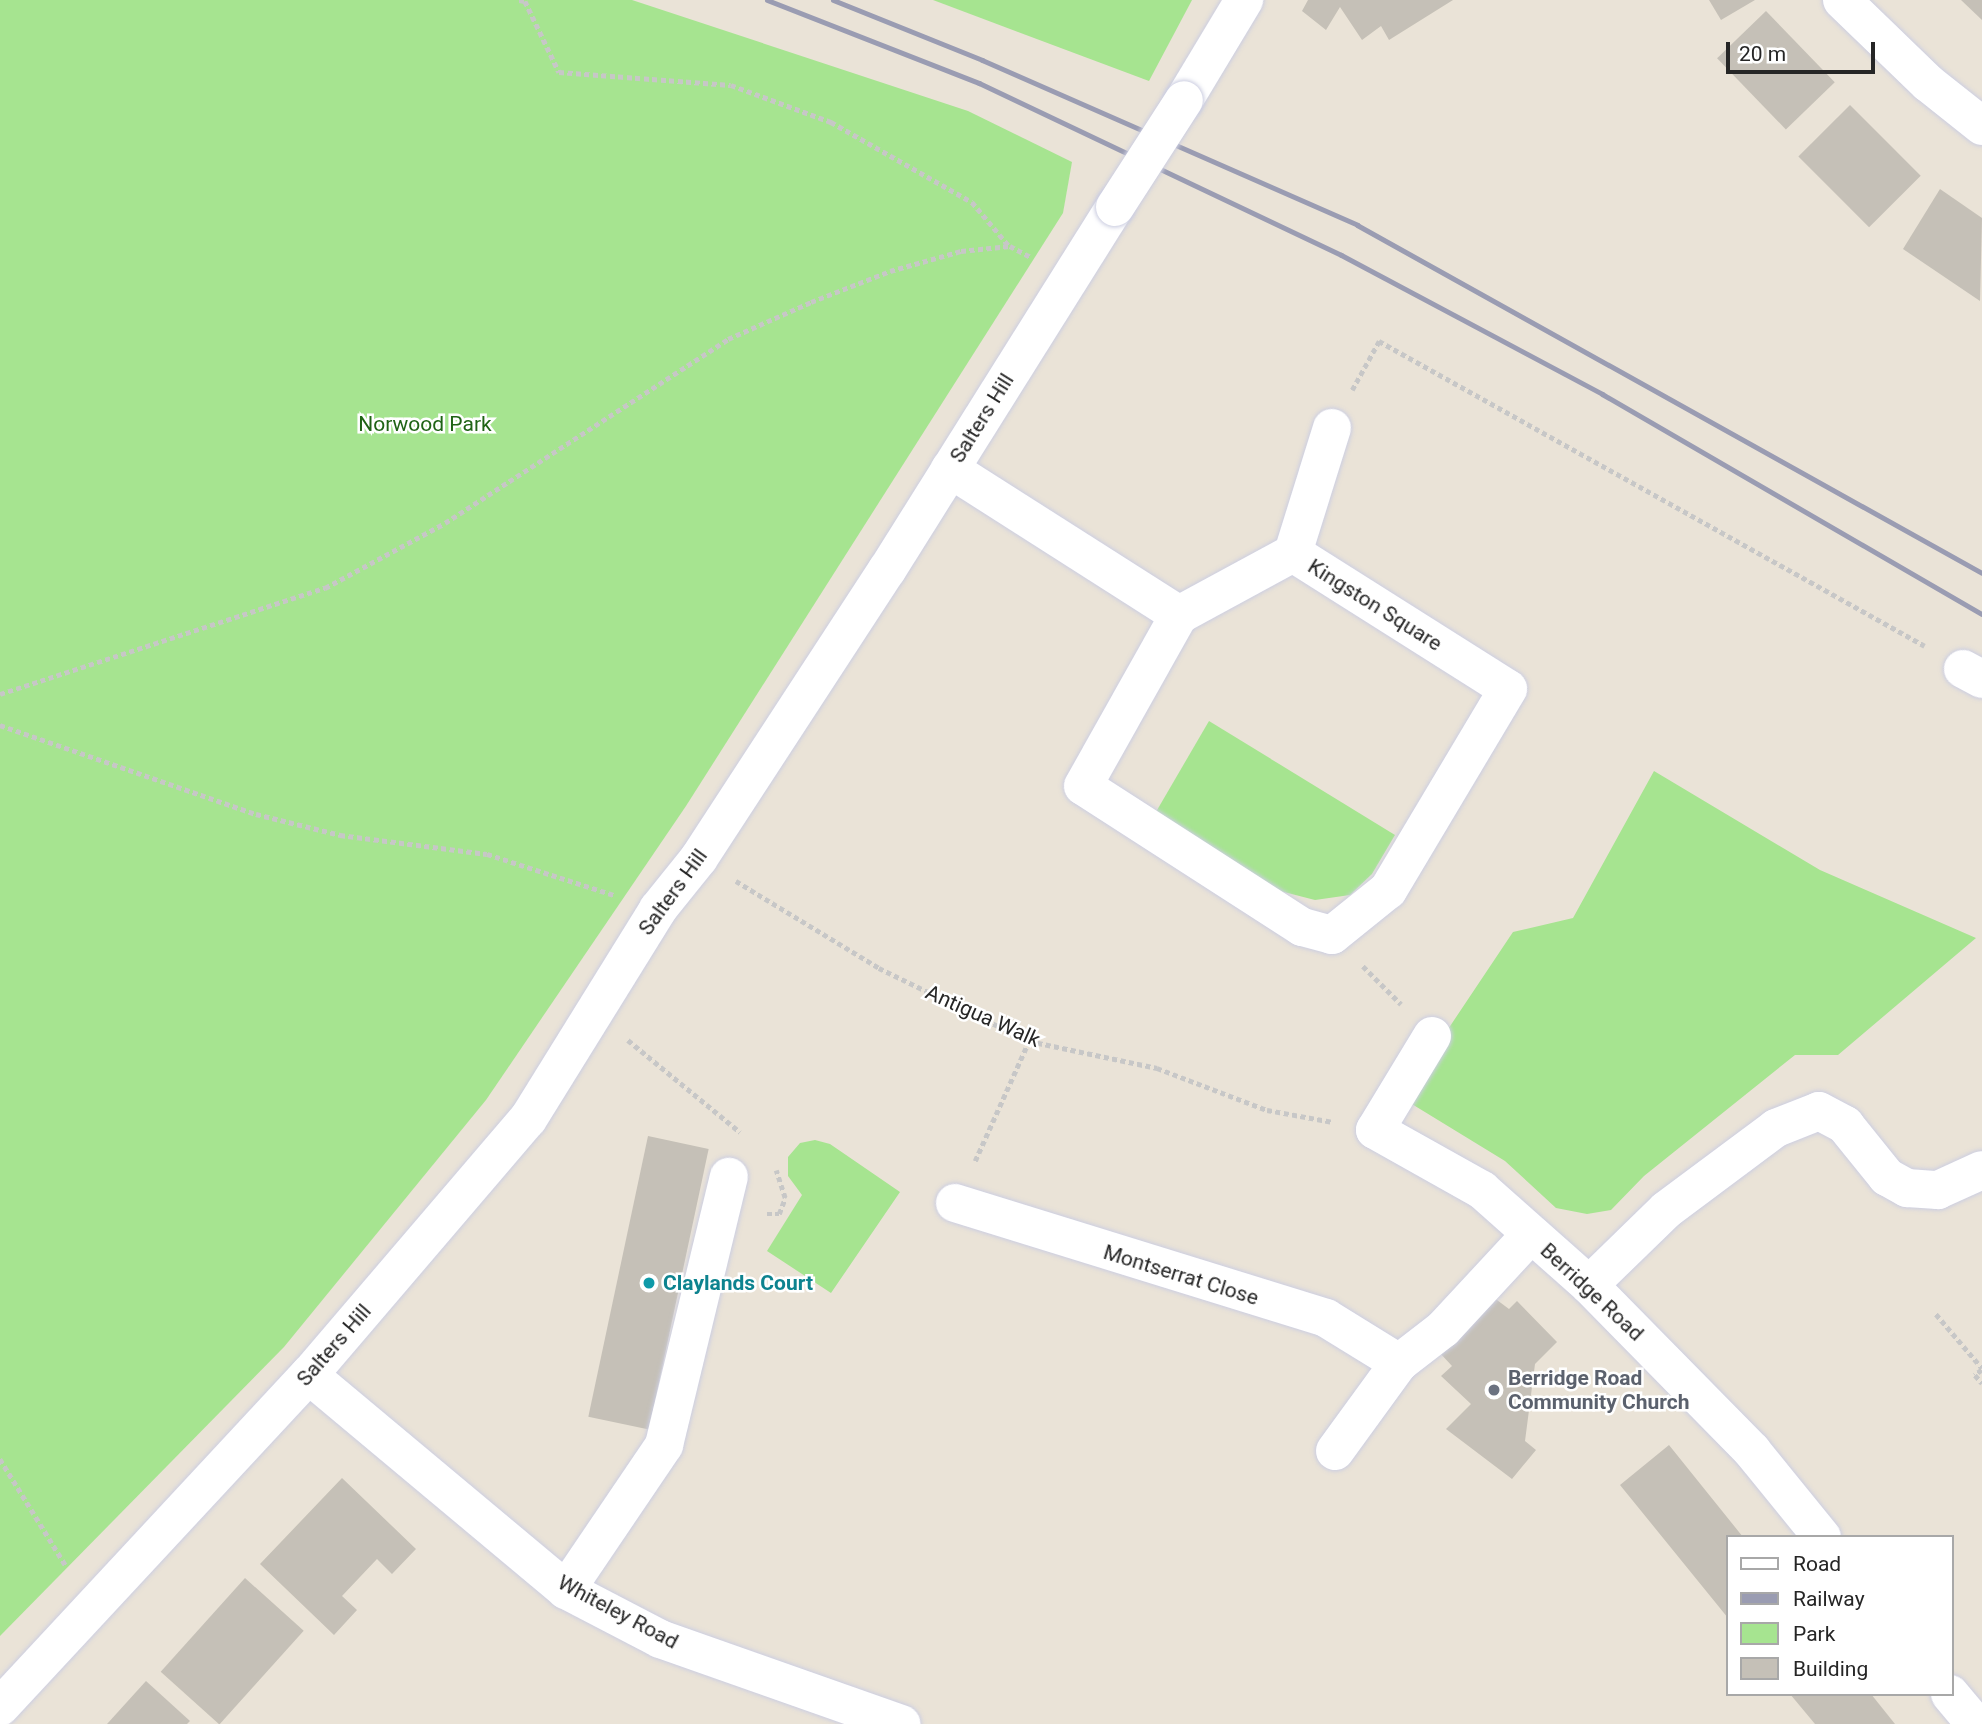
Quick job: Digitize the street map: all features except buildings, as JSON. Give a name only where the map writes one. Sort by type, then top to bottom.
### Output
[{"type":"street","name":"Salters Hill","points":[[0,1707],[309,1375],[528,1119],[658,909],[699,858],[950,469],[1070,275],[1184,100],[1244,0]]},
{"type":"street","points":[[1842,0],[1928,83],[1982,126]]},
{"type":"street","points":[[1293,553],[1332,428]]},
{"type":"street","points":[[950,469],[1179,615],[1083,786],[1302,927],[1332,936]]},
{"type":"street","name":"Kingston Square","points":[[1179,615],[1293,553],[1508,689],[1388,890],[1332,936]]},
{"type":"street","points":[[1335,1451],[1399,1363],[1443,1329],[1530,1235],[1482,1190],[1375,1130],[1432,1036]]},
{"type":"street","points":[[1589,1285],[1666,1210],[1776,1128],[1819,1111],[1845,1125],[1887,1177],[1907,1188],[1938,1190],[1982,1170]]},
{"type":"street","points":[[566,1590],[664,1445],[729,1177]]},
{"type":"street","name":"Montserrat Close","points":[[955,1203],[1326,1318],[1399,1363]]},
{"type":"street","name":"Berridge Road","points":[[1530,1235],[1589,1285],[1752,1451],[1820,1535]]},
{"type":"street","name":"Whiteley Road","points":[[309,1375],[566,1590],[660,1639],[902,1724]]},
{"type":"street","points":[[1952,1696],[1975,1724]]},
{"type":"path","points":[[519,0],[525,1],[559,72],[731,85],[831,122],[972,202],[1010,246],[1070,275]]},
{"type":"path","points":[[0,694],[325,587],[445,523],[728,339],[890,271],[961,251],[1010,246]]},
{"type":"path","points":[[1332,428],[1379,341],[1839,595],[1973,674]]},
{"type":"path","points":[[0,725],[256,814],[340,835],[486,854],[658,909]]},
{"type":"path","name":"Antigua Walk","points":[[699,858],[879,968],[1029,1041],[1157,1068],[1267,1110],[1375,1130]]},
{"type":"path","points":[[1332,936],[1432,1036]]},
{"type":"path","points":[[594,1013],[752,1142]]},
{"type":"path","points":[[955,1203],[1029,1041]]},
{"type":"path","points":[[773,1159],[785,1198],[779,1214]]},
{"type":"path","points":[[1936,1314],[1982,1369],[1975,1375],[1982,1383]]},
{"type":"path","points":[[0,1459],[66,1566]]},
{"type":"green space","name":"Norwood Park","points":[[0,0],[632,0],[968,111],[1072,162],[1063,213],[686,806],[486,1100],[284,1347],[0,1636]]},
{"type":"green space","points":[[933,0],[1192,0],[1149,81]]},
{"type":"green space","points":[[1209,721],[1395,835],[1372,874],[1350,895],[1315,900],[1272,889],[1153,817]]},
{"type":"green space","points":[[1654,771],[1820,870],[1976,938],[1838,1055],[1795,1055],[1644,1176],[1611,1210],[1587,1214],[1556,1208],[1505,1161],[1402,1098],[1513,932],[1573,918]]},
{"type":"green space","points":[[815,1140],[830,1144],[900,1192],[831,1293],[767,1251],[802,1195],[788,1176],[788,1157],[800,1143]]},
{"type":"railway","points":[[767,0],[979,83],[1341,255],[1602,394],[1982,614]]},
{"type":"railway","points":[[833,0],[982,60],[1357,225],[1982,573]]},
{"type":"place","name":"Claylands Court","points":[[649,1283]]},
{"type":"place","name":"Berridge Road Community Church","points":[[1494,1390]]}]
